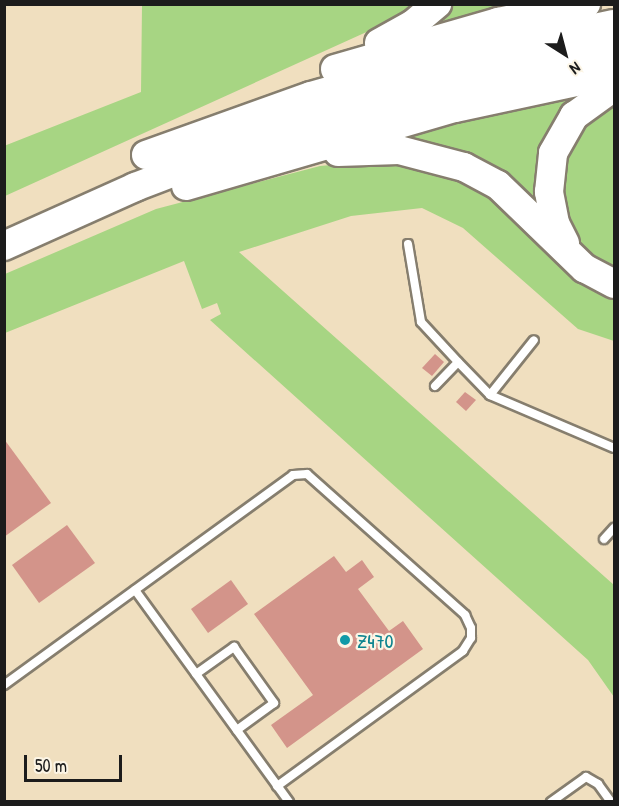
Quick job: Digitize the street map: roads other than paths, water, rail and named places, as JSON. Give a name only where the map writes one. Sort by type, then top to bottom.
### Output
[{"type":"highway","points":[[322,73],[412,25],[437,4]]},
{"type":"highway","points":[[586,4],[477,28],[322,73],[191,124],[146,154],[270,109],[405,69],[615,24]]},
{"type":"highway","points":[[4,246],[40,228],[250,143],[396,98],[615,50]]},
{"type":"highway","points":[[40,228],[80,223],[276,158],[455,108],[615,74]]},
{"type":"highway","points":[[568,250],[555,223],[549,192],[553,153],[574,116],[615,87]]},
{"type":"highway","points":[[276,158],[365,150],[399,150],[434,156],[464,166],[498,186],[568,250],[584,268],[615,284]]},
{"type":"lane","points":[[408,244],[421,322],[490,395],[615,448]]},
{"type":"lane","points":[[490,395],[534,340]]},
{"type":"lane","points":[[435,386],[458,363]]},
{"type":"lane","points":[[4,685],[293,475],[307,474],[465,615],[471,628],[471,638],[463,651],[277,786]]},
{"type":"lane","points":[[604,539],[615,528]]},
{"type":"lane","points":[[135,590],[289,801]]},
{"type":"lane","points":[[196,674],[234,647],[274,703],[237,730]]},
{"type":"lane","points":[[551,801],[586,777],[598,784],[611,801]]},
{"type":"place","name":"Z470","points":[[345,640]]}]
